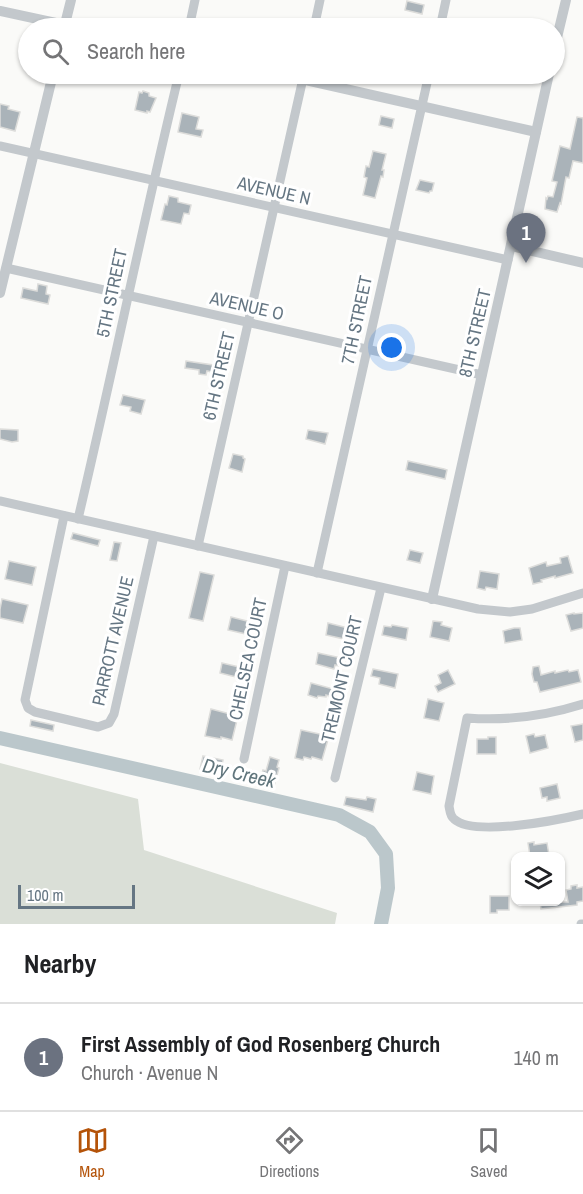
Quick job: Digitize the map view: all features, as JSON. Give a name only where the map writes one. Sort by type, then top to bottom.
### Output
[{"type":"street","points":[[67,18],[71,0]]},
{"type":"street","points":[[191,18],[195,0]]},
{"type":"street","points":[[316,18],[320,0]]},
{"type":"street","points":[[442,18],[446,0]]},
{"type":"street","points":[[560,18],[563,1]]},
{"type":"street","points":[[0,11],[28,18]]},
{"type":"street","points":[[0,293],[51,84]]},
{"type":"street","name":"5TH STREET","points":[[78,519],[177,84]]},
{"type":"street","name":"6TH STREET","points":[[198,546],[301,84]]},
{"type":"street","points":[[334,84],[536,132]]},
{"type":"street","name":"7TH STREET","points":[[317,573],[426,84]]},
{"type":"street","name":"8TH STREET","points":[[432,599],[547,84]]},
{"type":"street","name":"AVENUE N","points":[[0,146],[508,260]]},
{"type":"street","points":[[511,246],[583,263]]},
{"type":"street","name":"AVENUE O","points":[[6,268],[482,375]]},
{"type":"street","points":[[0,501],[478,609],[510,612],[532,609],[583,593]]},
{"type":"street","name":"PARROTT AVENUE","points":[[64,516],[25,700],[28,708],[35,712],[98,727],[109,723],[114,714],[154,536]]},
{"type":"street","name":"CHELSEA COURT","points":[[244,759],[285,566]]},
{"type":"street","name":"TREMONT COURT","points":[[335,778],[381,588]]},
{"type":"street","points":[[583,704],[559,711],[515,718],[467,718],[450,806],[451,817],[456,821],[465,825],[490,827],[529,824],[583,814]]},
{"type":"shaded area","points":[[0,763],[138,799],[144,850],[337,913],[335,924],[0,924]]},
{"type":"building","points":[[407,1],[424,5],[422,14],[405,10]]},
{"type":"building","points":[[143,91],[156,98],[150,112],[147,111],[147,113],[135,110],[139,92]]},
{"type":"building","points":[[0,104],[20,112],[15,131],[0,127]]},
{"type":"building","points":[[182,113],[199,117],[196,129],[203,130],[201,137],[178,132]]},
{"type":"building","points":[[381,116],[394,119],[392,128],[379,125]]},
{"type":"building","points":[[577,117],[583,118],[583,163],[573,161],[569,178],[566,177],[561,204],[557,212],[545,209],[546,198],[553,197],[557,182],[552,181],[560,146],[570,149]]},
{"type":"building","points":[[373,151],[386,154],[382,170],[384,170],[383,177],[381,176],[375,198],[363,195],[367,178],[364,177],[366,166],[369,167]]},
{"type":"building","points":[[420,180],[434,183],[432,191],[429,193],[416,190]]},
{"type":"building","points":[[169,196],[178,198],[178,202],[191,205],[189,214],[184,213],[181,224],[161,220]]},
{"type":"building","points":[[38,284],[47,286],[46,294],[50,295],[48,304],[21,298],[23,288],[37,291]]},
{"type":"building","points":[[186,361],[213,365],[212,372],[207,371],[206,375],[199,374],[199,370],[185,368]]},
{"type":"building","points":[[123,395],[145,400],[141,414],[130,411],[131,407],[120,405]]},
{"type":"building","points":[[0,429],[18,430],[18,441],[0,439]]},
{"type":"building","points":[[308,430],[328,433],[325,444],[306,439]]},
{"type":"building","points":[[233,454],[243,456],[245,459],[242,472],[229,468]]},
{"type":"building","points":[[408,461],[447,470],[445,479],[406,470]]},
{"type":"building","points":[[73,533],[100,540],[98,546],[71,539]]},
{"type":"building","points":[[114,542],[121,543],[117,561],[110,560]]},
{"type":"building","points":[[410,550],[423,553],[420,563],[407,560]]},
{"type":"building","points":[[568,556],[573,573],[555,578],[555,576],[533,584],[529,568],[546,562],[547,566],[561,563],[560,558]]},
{"type":"building","points":[[9,561],[36,567],[32,585],[5,579]]},
{"type":"building","points":[[480,571],[499,574],[497,589],[477,588]]},
{"type":"building","points":[[200,572],[214,575],[203,621],[189,618]]},
{"type":"building","points":[[2,599],[28,605],[23,623],[0,618]]},
{"type":"building","points":[[583,613],[583,628],[571,631],[566,615]]},
{"type":"building","points":[[231,617],[251,622],[246,634],[228,630]]},
{"type":"building","points":[[433,621],[442,622],[441,625],[452,628],[449,641],[430,637]]},
{"type":"building","points":[[328,623],[352,629],[350,637],[345,635],[344,639],[326,635]]},
{"type":"building","points":[[392,625],[408,628],[406,640],[382,635],[384,626],[391,627]]},
{"type":"building","points":[[520,628],[522,640],[505,643],[503,631]]},
{"type":"building","points":[[318,653],[346,659],[344,667],[335,665],[334,669],[316,664]]},
{"type":"building","points":[[222,663],[248,669],[246,678],[220,673]]},
{"type":"building","points":[[539,666],[541,675],[555,671],[555,673],[578,670],[581,682],[540,692],[532,674],[533,667]]},
{"type":"building","points":[[373,669],[398,674],[395,688],[379,684],[380,678],[371,676]]},
{"type":"building","points":[[448,670],[455,684],[438,692],[435,686],[441,683],[438,675]]},
{"type":"building","points":[[311,683],[337,690],[336,698],[326,695],[326,697],[318,696],[317,698],[308,695]]},
{"type":"building","points":[[428,699],[444,703],[439,721],[424,718]]},
{"type":"building","points":[[211,709],[238,716],[232,740],[205,736]]},
{"type":"building","points":[[31,720],[54,725],[53,731],[30,726]]},
{"type":"building","points":[[583,724],[583,740],[575,742],[571,726]]},
{"type":"building","points":[[301,730],[329,736],[322,760],[312,757],[311,759],[304,757],[303,760],[295,758]]},
{"type":"building","points":[[534,734],[535,737],[545,735],[548,748],[530,753],[526,736]]},
{"type":"building","points":[[488,737],[496,737],[496,754],[477,754],[477,739],[488,739]]},
{"type":"building","points":[[203,756],[223,760],[217,773],[200,769]]},
{"type":"building","points":[[270,757],[279,760],[274,786],[260,783],[263,770],[266,771]]},
{"type":"building","points":[[417,772],[434,776],[431,794],[413,790]]},
{"type":"building","points":[[557,784],[560,798],[547,801],[547,797],[542,798],[540,788]]},
{"type":"building","points":[[346,797],[376,799],[373,812],[344,805]]},
{"type":"building","points":[[534,842],[534,845],[547,843],[548,852],[529,852],[528,843]]},
{"type":"building","points":[[571,886],[583,887],[583,901],[577,902],[577,905],[541,909],[541,906],[565,906],[565,902],[568,902],[566,890],[571,889]]},
{"type":"building","points":[[490,896],[509,896],[509,910],[497,910],[497,913],[490,913]]},
{"type":"waterway","name":"Dry Creek","points":[[0,738],[339,815],[370,832],[386,854],[388,888],[381,924]]},
{"type":"place","name":"First Assembly of God Rosenberg Church","points":[[526,263]]}]
